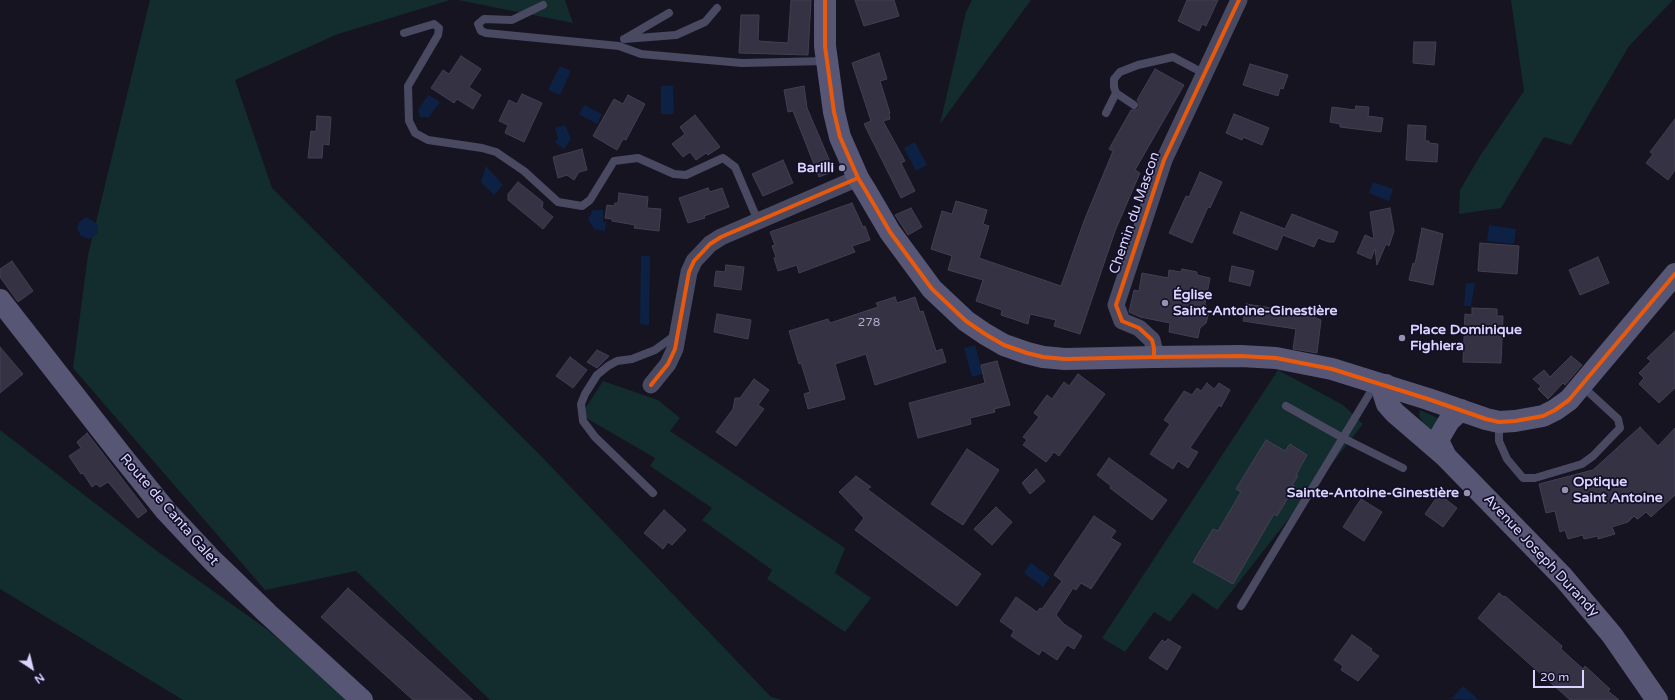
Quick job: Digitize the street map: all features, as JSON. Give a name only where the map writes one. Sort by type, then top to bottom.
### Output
[{"type":"street","points":[[825,0],[827,61],[834,112],[840,137],[858,178],[890,232],[932,290],[966,321],[1004,345],[1043,357],[1065,359],[1154,356],[1241,356],[1276,358],[1324,367],[1499,422],[1515,421],[1543,416],[1569,400],[1675,274]]},
{"type":"street","name":"Chemin du Mascon","points":[[1154,356],[1152,340],[1139,328],[1122,321],[1116,305],[1164,160],[1239,0]]},
{"type":"street","points":[[652,385],[668,364],[675,349],[689,272],[694,261],[710,244],[758,221],[858,178]]},
{"type":"street","name":"Route de Canta Galet","points":[[0,300],[166,511],[218,566],[362,700]]},
{"type":"street","name":"Avenue Joseph Durandy","points":[[1381,384],[1387,404],[1446,457],[1563,576],[1604,625],[1654,699]]},
{"type":"street","points":[[1412,394],[1412,416],[1421,436]]},
{"type":"street","points":[[1446,457],[1440,445],[1439,438],[1448,421],[1460,410]]},
{"type":"lane","points":[[543,5],[512,20],[484,19],[478,24],[481,31],[486,33],[619,46],[641,54],[742,63],[827,61]]},
{"type":"lane","points":[[624,39],[676,35],[705,22],[716,8]]},
{"type":"lane","points":[[619,46],[624,39],[669,13]]},
{"type":"lane","points":[[404,33],[434,24],[439,28],[438,35],[408,86],[409,121],[415,133],[428,140],[482,148],[496,152],[524,171],[558,202],[582,206],[590,200],[614,161],[638,158],[674,174],[686,174],[723,158],[735,167],[758,221]]},
{"type":"lane","points":[[1134,105],[1116,93],[1114,79],[1120,72],[1138,65],[1173,57],[1205,74]]},
{"type":"lane","points":[[1106,113],[1116,93]]},
{"type":"lane","points":[[653,492],[595,437],[583,421],[581,404],[585,394],[597,375],[608,366],[617,361],[632,360],[655,350],[677,334]]},
{"type":"lane","points":[[1241,606],[1343,438],[1381,384]]},
{"type":"lane","points":[[1499,422],[1499,442],[1507,459],[1523,478],[1535,478],[1582,464],[1593,456],[1620,428],[1618,420],[1582,386]]},
{"type":"lane","points":[[1286,406],[1343,438],[1354,442],[1403,468]]},
{"type":"green space","points":[[150,0],[450,0],[338,34],[235,80],[272,188],[542,457],[771,697],[782,700],[490,700],[356,571],[265,590],[73,368],[88,255]]},
{"type":"green space","points":[[458,0],[565,0],[573,23]]},
{"type":"green space","points":[[972,0],[1031,0],[940,124],[966,12]]},
{"type":"green space","points":[[1511,0],[1673,0],[1629,46],[1571,145],[1544,137],[1501,208],[1459,214],[1460,190],[1480,156],[1524,91]]},
{"type":"green space","points":[[1278,370],[1343,405],[1363,424],[1217,610],[1193,593],[1170,622],[1154,612],[1125,652],[1102,638]]},
{"type":"green space","points":[[603,381],[658,400],[680,418],[670,431],[845,548],[835,573],[871,598],[845,632],[767,579],[772,570],[702,520],[712,508],[650,466],[655,458],[581,415]]},
{"type":"green space","points":[[1420,410],[1440,419],[1435,430],[1428,430],[1419,416]]},
{"type":"green space","points":[[0,430],[157,551],[268,630],[350,700],[183,700],[0,589]]},
{"type":"water","points":[[560,66],[571,71],[560,95],[548,90]]},
{"type":"water","points":[[661,86],[673,86],[674,114],[661,114]]},
{"type":"water","points":[[428,95],[440,102],[429,117],[420,117],[418,110]]},
{"type":"water","points":[[584,105],[602,114],[597,124],[579,114]]},
{"type":"water","points":[[565,125],[571,139],[564,149],[555,142],[558,139],[555,128]]},
{"type":"water","points":[[915,142],[927,165],[916,171],[904,148]]},
{"type":"water","points":[[486,166],[503,185],[494,195],[481,182]]},
{"type":"water","points":[[1373,182],[1393,189],[1389,201],[1369,193]]},
{"type":"water","points":[[593,210],[603,210],[603,222],[606,222],[605,231],[594,229],[588,219]]},
{"type":"water","points":[[86,217],[98,224],[98,233],[90,239],[81,236],[77,228],[79,222]]},
{"type":"water","points":[[1489,225],[1516,229],[1514,244],[1487,241]]},
{"type":"water","points":[[641,256],[650,256],[649,325],[640,324]]},
{"type":"water","points":[[1466,283],[1475,283],[1471,306],[1464,306]]},
{"type":"water","points":[[975,345],[983,374],[972,377],[964,348]]},
{"type":"water","points":[[1031,563],[1050,577],[1043,587],[1024,573]]},
{"type":"water","points":[[1463,686],[1479,700],[1451,699]]},
{"type":"building","points":[[791,0],[811,0],[808,55],[739,53],[741,15],[759,15],[758,41],[788,43]]},
{"type":"building","points":[[855,0],[894,0],[899,16],[864,26]]},
{"type":"building","points":[[1187,0],[1218,0],[1206,26],[1202,24],[1199,31],[1178,21]]},
{"type":"building","points":[[1414,42],[1436,42],[1434,65],[1413,63]]},
{"type":"building","points":[[879,53],[887,79],[880,81],[890,113],[890,119],[883,121],[905,161],[901,163],[915,191],[901,198],[864,124],[871,121],[852,63]]},
{"type":"building","points":[[461,56],[481,69],[469,87],[481,95],[473,109],[457,99],[454,103],[431,88],[443,70],[449,74]]},
{"type":"building","points":[[1250,64],[1288,75],[1283,89],[1280,88],[1278,96],[1243,85]]},
{"type":"building","points":[[1155,69],[1184,85],[1135,170],[1140,173],[1115,231],[1080,334],[1054,326],[1056,320],[1030,314],[1028,324],[1001,315],[1002,310],[976,301],[983,280],[948,270],[952,256],[931,249],[942,211],[952,214],[956,201],[987,210],[983,224],[989,226],[979,258],[1061,286],[1084,221],[1113,151],[1109,149],[1131,110],[1136,110],[1139,108],[1139,103],[1137,100]]},
{"type":"building","points":[[804,86],[807,108],[834,171],[819,177],[793,111],[788,112],[784,90]]},
{"type":"building","points":[[522,94],[542,103],[524,142],[505,133],[508,125],[499,121],[509,100],[517,104]]},
{"type":"building","points":[[628,95],[645,104],[626,140],[623,139],[617,150],[593,136],[614,99],[623,104]]},
{"type":"building","points":[[1356,106],[1369,107],[1368,116],[1383,118],[1381,132],[1340,127],[1340,124],[1330,122],[1332,107],[1355,110]]},
{"type":"building","points":[[1234,114],[1269,128],[1262,145],[1243,137],[1242,140],[1226,133]]},
{"type":"building","points":[[695,115],[720,147],[708,155],[706,153],[696,160],[690,152],[683,157],[672,144],[685,134],[680,127]]},
{"type":"building","points":[[317,116],[331,117],[329,145],[323,144],[322,158],[308,158],[311,131],[316,132]]},
{"type":"building","points":[[1675,119],[1675,170],[1668,180],[1646,163],[1653,154],[1650,152]]},
{"type":"building","points":[[1408,125],[1426,126],[1425,141],[1438,144],[1437,162],[1406,160]]},
{"type":"building","points":[[582,149],[587,170],[579,172],[574,180],[567,175],[558,178],[553,157]]},
{"type":"building","points":[[783,160],[793,183],[763,196],[752,174]]},
{"type":"building","points":[[1200,172],[1222,182],[1210,208],[1208,207],[1192,243],[1169,233],[1186,196],[1189,197]]},
{"type":"building","points":[[518,182],[543,202],[542,208],[553,217],[543,229],[508,200],[508,194]]},
{"type":"building","points":[[708,188],[710,192],[722,188],[729,207],[704,216],[705,218],[688,223],[679,198]]},
{"type":"building","points":[[619,193],[648,197],[647,208],[661,209],[659,231],[634,228],[635,225],[612,221],[612,219],[605,218],[607,205],[614,206],[615,203],[618,203]]},
{"type":"building","points":[[852,203],[863,227],[865,226],[870,240],[852,246],[855,252],[799,273],[797,265],[778,271],[774,258],[776,257],[772,246],[775,245],[770,232]]},
{"type":"building","points":[[911,208],[922,227],[908,235],[895,215]]},
{"type":"building","points":[[1390,208],[1394,231],[1389,246],[1386,244],[1377,265],[1375,249],[1371,259],[1357,253],[1365,235],[1374,239],[1370,212]]},
{"type":"building","points":[[1241,212],[1285,229],[1292,214],[1338,232],[1334,242],[1329,242],[1318,238],[1314,247],[1283,235],[1277,250],[1233,233]]},
{"type":"building","points":[[1422,228],[1443,234],[1433,285],[1409,280],[1413,263],[1415,264]]},
{"type":"building","points":[[1480,243],[1519,246],[1517,274],[1478,271]]},
{"type":"building","points":[[1598,257],[1609,283],[1580,295],[1569,270]]},
{"type":"building","points":[[12,261],[33,291],[18,302],[0,277],[0,269]]},
{"type":"building","points":[[726,265],[744,267],[741,290],[714,286],[716,271],[725,272]]},
{"type":"building","points":[[1232,266],[1254,271],[1250,286],[1229,281]]},
{"type":"building","name":"Église Saint-Antoine-Ginestière","points":[[1182,269],[1197,272],[1197,275],[1210,278],[1205,304],[1209,312],[1206,323],[1200,328],[1198,338],[1169,332],[1170,323],[1140,317],[1129,312],[1134,290],[1139,291],[1142,273],[1168,278],[1169,270],[1181,272]]},
{"type":"building","points":[[895,297],[897,303],[915,297],[920,312],[923,311],[936,351],[942,349],[946,362],[875,385],[866,354],[835,364],[845,399],[808,409],[804,394],[810,392],[801,363],[799,364],[789,331],[828,319],[830,323],[878,307],[876,303]]},
{"type":"building","points":[[1246,304],[1304,313],[1321,320],[1317,353],[1293,349],[1296,329],[1243,321]]},
{"type":"building","points":[[1472,308],[1497,309],[1497,316],[1503,316],[1501,363],[1463,362],[1465,314],[1472,315]]},
{"type":"building","points":[[717,314],[751,320],[748,339],[714,332]]},
{"type":"building","points":[[1675,331],[1675,388],[1659,403],[1639,384],[1644,378],[1639,373],[1651,361],[1647,358]]},
{"type":"building","points":[[0,347],[23,374],[0,393]]},
{"type":"building","points":[[597,350],[609,356],[597,368],[587,362]]},
{"type":"building","points":[[1571,356],[1582,365],[1565,385],[1563,383],[1548,399],[1538,389],[1541,386],[1533,379],[1544,370],[1550,377]]},
{"type":"building","points":[[570,357],[587,370],[573,388],[556,376]]},
{"type":"building","points":[[997,361],[1010,405],[994,409],[995,412],[970,418],[971,424],[918,438],[909,403],[985,383],[981,365]]},
{"type":"building","points":[[1078,374],[1105,394],[1059,456],[1054,452],[1046,462],[1023,445],[1027,440],[1023,437],[1039,417],[1034,413],[1047,395],[1052,399],[1064,382],[1069,386]]},
{"type":"building","points":[[754,379],[769,390],[758,405],[764,409],[736,446],[716,432],[733,409],[735,398],[740,398]]},
{"type":"building","points":[[1207,383],[1214,389],[1219,383],[1230,390],[1221,407],[1219,405],[1190,448],[1198,452],[1188,468],[1178,461],[1173,469],[1150,454],[1170,424],[1164,420],[1184,391],[1192,395],[1197,388],[1201,391]]},
{"type":"building","points":[[1640,427],[1658,446],[1675,428],[1675,495],[1651,517],[1646,512],[1637,519],[1634,516],[1628,522],[1612,527],[1615,534],[1598,539],[1598,536],[1584,539],[1583,535],[1568,539],[1565,530],[1560,532],[1555,511],[1546,513],[1539,484],[1593,470]]},
{"type":"building","points":[[87,433],[147,511],[138,518],[108,482],[100,487],[96,484],[92,487],[69,456],[81,448],[77,442]]},
{"type":"building","points":[[1266,440],[1285,451],[1290,444],[1307,455],[1296,475],[1298,476],[1292,485],[1295,486],[1277,516],[1274,514],[1233,584],[1193,562],[1213,529],[1218,531],[1241,492],[1236,489]]},
{"type":"building","points":[[967,449],[999,470],[963,525],[931,504]]},
{"type":"building","points":[[1109,458],[1167,500],[1152,520],[1110,488],[1111,486],[1097,475]]},
{"type":"building","points":[[1036,469],[1045,481],[1030,494],[1022,483]]},
{"type":"building","points":[[856,476],[871,487],[867,489],[981,574],[957,606],[855,530],[864,518],[839,492]]},
{"type":"building","points":[[1439,494],[1457,508],[1443,527],[1425,514]]},
{"type":"building","points":[[1361,499],[1382,512],[1364,541],[1343,527]]},
{"type":"building","points":[[996,507],[1012,522],[992,545],[974,529]]},
{"type":"building","points":[[664,510],[686,530],[672,545],[668,542],[663,549],[644,533]]},
{"type":"building","points":[[1094,516],[1116,531],[1111,538],[1121,544],[1091,589],[1081,583],[1076,590],[1073,588],[1056,615],[1064,624],[1082,636],[1074,649],[1067,645],[1057,660],[1042,650],[1039,655],[1011,636],[1014,631],[1000,621],[1016,597],[1037,612],[1040,608],[1042,609],[1062,581],[1054,575]]},
{"type":"building","points":[[348,588],[473,700],[413,700],[321,617]]},
{"type":"building","points":[[1499,593],[1504,597],[1505,596],[1562,646],[1561,649],[1583,669],[1585,666],[1610,689],[1608,691],[1619,700],[1570,700],[1478,618]]},
{"type":"building","points":[[1352,635],[1372,649],[1371,651],[1379,656],[1358,681],[1341,670],[1343,666],[1334,660]]},
{"type":"building","points":[[1168,639],[1181,647],[1167,670],[1149,658],[1162,640],[1165,642]]},
{"type":"cycle path","points":[[825,0],[825,46],[834,112],[840,137],[858,178],[890,232],[932,289],[966,321],[985,334],[1004,345],[1027,353],[1043,357],[1065,359],[1241,356],[1276,358],[1332,369],[1486,419],[1499,422],[1515,421],[1543,416],[1569,400],[1675,274]]},
{"type":"cycle path","points":[[1154,357],[1152,340],[1139,328],[1122,321],[1116,305],[1164,160],[1239,0]]},
{"type":"cycle path","points":[[651,385],[668,364],[675,349],[689,272],[694,261],[710,244],[721,237],[858,178]]},
{"type":"place","name":"Barilli","points":[[842,168]]},
{"type":"place","name":"Église Saint-Antoine-Ginestière","points":[[1165,303]]},
{"type":"place","name":"Place Dominique Fighiera","points":[[1402,338]]},
{"type":"place","name":"Optique Saint Antoine","points":[[1565,490]]},
{"type":"place","name":"Sainte-Antoine-Ginestière","points":[[1467,493]]}]
